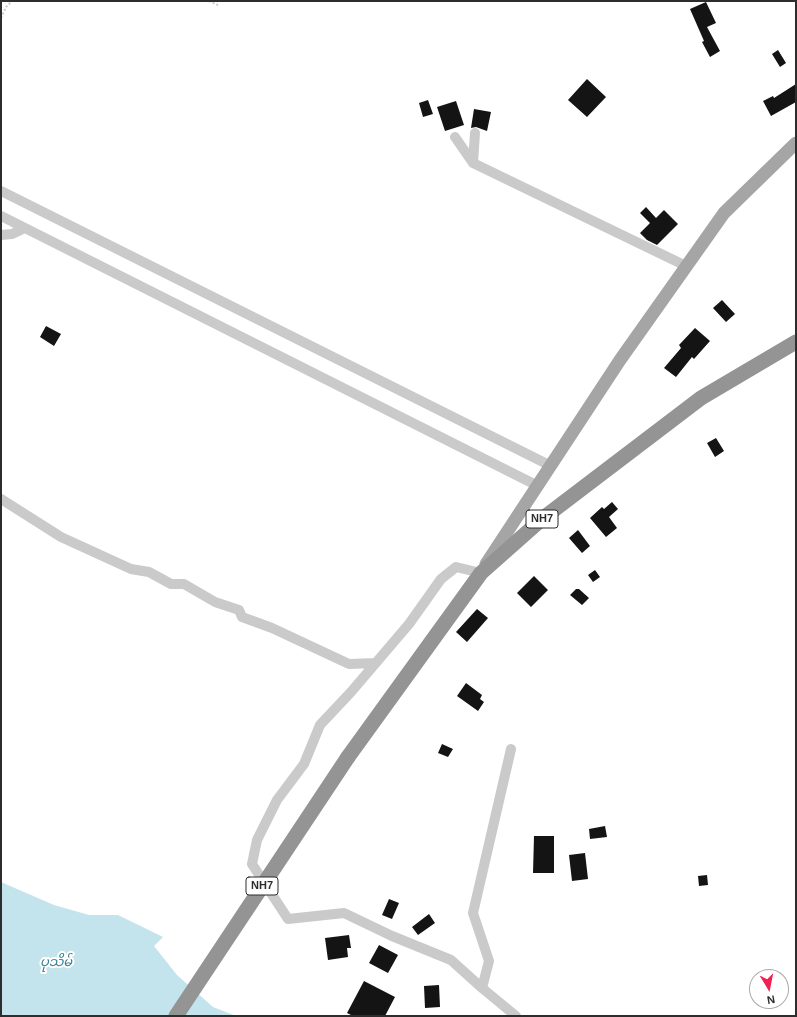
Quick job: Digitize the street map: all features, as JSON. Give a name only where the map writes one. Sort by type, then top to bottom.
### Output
[{"type":"highway","name":"NH7","points":[[176,1016],[348,757],[481,573],[542,519],[701,398],[796,342]]},
{"type":"main road","points":[[481,573],[620,360],[724,214],[796,143]]},
{"type":"street","points":[[473,163],[475,133]]},
{"type":"street","points":[[455,138],[473,163],[686,266]]},
{"type":"street","points":[[1,191],[550,466]]},
{"type":"street","points":[[1,216],[538,486]]},
{"type":"street","points":[[1,235],[12,234],[25,228]]},
{"type":"street","points":[[1,499],[61,537],[131,569],[149,572],[171,584],[184,584],[215,602],[239,610],[242,618],[278,631],[349,664],[376,663]]},
{"type":"street","points":[[481,573],[456,567],[441,579],[409,624],[320,725],[304,764],[277,800],[257,840],[252,864],[288,919],[344,913],[392,936],[451,960],[516,1016]]},
{"type":"street","points":[[482,988],[489,961],[473,914],[511,749]]},
{"type":"path","points":[[1,18],[6,7],[12,1]]},
{"type":"path","points":[[209,1],[220,6]]},
{"type":"water","name":"ပုသိမ်","points":[[1,882],[54,905],[89,915],[118,915],[163,937],[154,946],[177,975],[213,1007],[236,1016],[1,1016]]},
{"type":"building","points":[[706,2],[716,23],[707,27],[720,51],[710,57],[702,42],[704,41],[690,9]]},
{"type":"building","points":[[778,50],[786,63],[780,67],[772,54]]},
{"type":"building","points":[[587,79],[606,97],[587,117],[568,100]]},
{"type":"building","points":[[796,84],[796,102],[771,116],[763,101],[773,96],[774,98]]},
{"type":"building","points":[[428,100],[433,114],[423,117],[419,103]]},
{"type":"building","points":[[456,101],[464,125],[445,131],[437,107]]},
{"type":"building","points":[[474,109],[491,112],[487,131],[476,127],[471,128]]},
{"type":"building","points":[[646,207],[656,218],[664,210],[678,224],[657,245],[647,240],[640,233],[650,223],[640,213]]},
{"type":"building","points":[[722,300],[735,314],[726,322],[713,308]]},
{"type":"building","points":[[46,326],[61,334],[54,346],[40,337]]},
{"type":"building","points":[[695,328],[710,341],[694,359],[692,357],[676,377],[664,368],[681,348],[679,345]]},
{"type":"building","points":[[716,438],[724,451],[715,457],[707,443]]},
{"type":"building","points":[[612,502],[618,509],[609,517],[617,528],[606,537],[590,518],[602,507],[604,509]]},
{"type":"building","points":[[578,530],[590,546],[582,553],[569,538]]},
{"type":"building","points":[[595,570],[600,577],[593,582],[588,575]]},
{"type":"building","points":[[534,576],[548,590],[531,607],[517,593]]},
{"type":"building","points":[[576,589],[579,589],[589,598],[582,605],[570,595]]},
{"type":"building","points":[[477,609],[488,618],[467,642],[456,632]]},
{"type":"building","points":[[466,683],[482,695],[480,699],[484,702],[478,711],[457,696]]},
{"type":"building","points":[[442,744],[453,749],[448,757],[438,753]]},
{"type":"building","points":[[605,826],[607,837],[590,839],[589,829]]},
{"type":"building","points":[[534,836],[554,836],[554,873],[533,873]]},
{"type":"building","points":[[585,853],[588,879],[572,881],[569,855]]},
{"type":"building","points":[[707,875],[708,885],[699,886],[698,876]]},
{"type":"building","points":[[389,899],[399,903],[392,919],[382,915]]},
{"type":"building","points":[[429,914],[435,923],[418,935],[412,927]]},
{"type":"building","points":[[349,935],[351,948],[347,948],[348,957],[328,960],[325,938]]},
{"type":"building","points":[[379,945],[398,955],[388,973],[369,963]]},
{"type":"building","points":[[364,981],[395,997],[385,1016],[353,1016],[347,1013]]},
{"type":"building","points":[[439,985],[440,1007],[425,1008],[424,986]]}]
